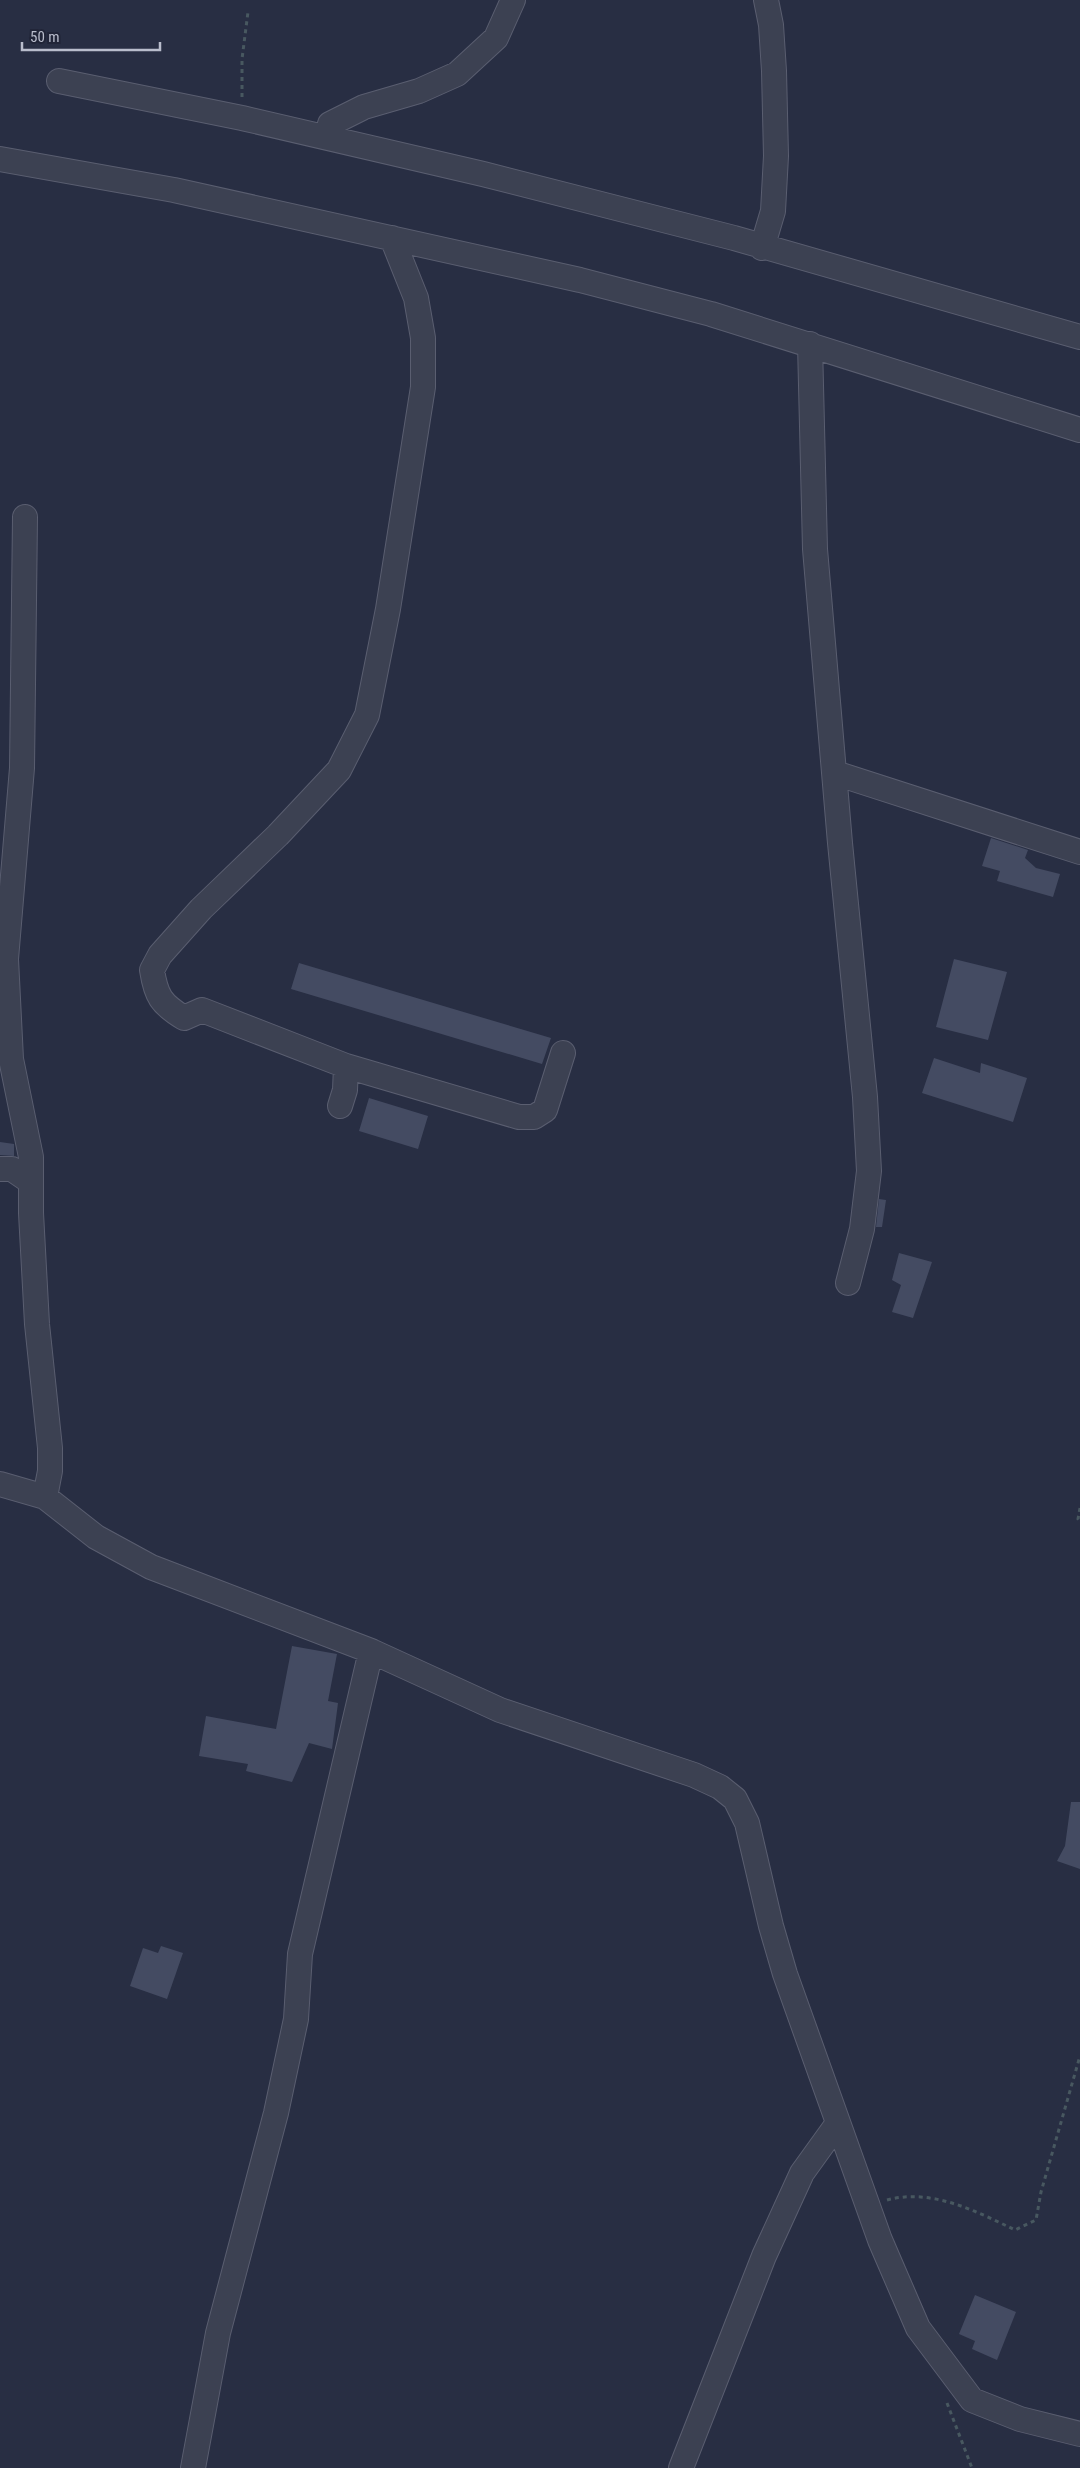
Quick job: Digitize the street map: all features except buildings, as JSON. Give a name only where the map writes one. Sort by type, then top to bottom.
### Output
[{"type":"street","points":[[327,137],[330,124],[364,107],[419,92],[458,74],[496,38],[513,0]]},
{"type":"street","points":[[762,248],[773,211],[776,156],[774,71],[771,25],[766,0]]},
{"type":"street","points":[[59,81],[242,118],[493,177],[734,238],[762,248],[1080,337]]},
{"type":"street","points":[[0,159],[174,190],[599,285],[712,314],[1080,430]]},
{"type":"street","points":[[392,238],[416,298],[423,338],[423,387],[388,609],[367,715],[339,770],[278,835],[201,909],[160,955],[152,970],[160,999],[168,1008],[184,1018],[202,1010],[346,1066],[519,1117],[534,1117],[545,1110],[563,1053]]},
{"type":"street","points":[[810,344],[815,549],[865,1097],[869,1171],[862,1229],[848,1283]]},
{"type":"street","points":[[25,517],[22,768],[3,959],[11,1059],[31,1157],[37,1324],[50,1448],[50,1471],[45,1497]]},
{"type":"street","points":[[835,773],[1080,852]]},
{"type":"street","points":[[340,1106],[345,1090],[346,1066]]},
{"type":"street","points":[[0,1168],[12,1169],[31,1182]]},
{"type":"street","points":[[0,1484],[45,1497],[96,1536],[151,1568],[371,1651],[500,1710],[694,1775],[720,1787],[735,1799],[747,1823],[753,1842],[771,1926],[785,1974],[880,2240],[918,2328],[972,2400],[1020,2419],[1080,2434]]},
{"type":"street","points":[[193,2468],[218,2333],[278,2105],[296,2019],[300,1954],[371,1651]]},
{"type":"street","points":[[681,2468],[764,2256],[802,2173],[838,2123]]},
{"type":"path","points":[[242,118],[242,58],[248,12]]},
{"type":"path","points":[[1080,1508],[1078,1519],[1080,1523]]},
{"type":"path","points":[[867,2205],[898,2197],[938,2198],[979,2213],[1014,2230],[1036,2220],[1041,2192],[1080,2056]]}]
